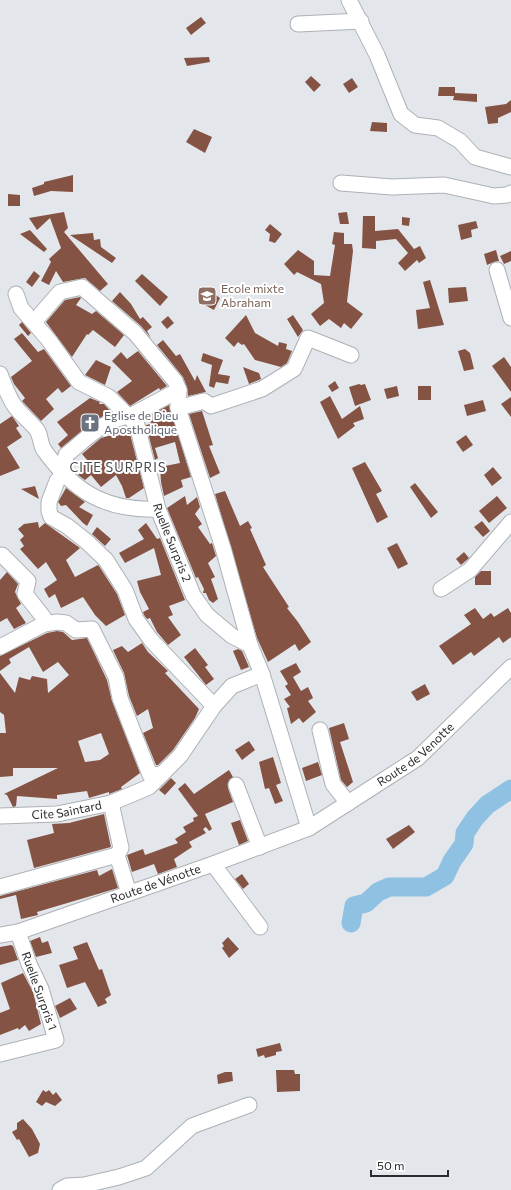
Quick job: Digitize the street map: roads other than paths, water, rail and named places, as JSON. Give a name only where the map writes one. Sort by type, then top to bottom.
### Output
[{"type":"street","points":[[349,0],[361,21],[401,114],[415,125],[438,128],[460,140],[475,157],[504,167],[511,167]]},
{"type":"street","points":[[298,24],[361,21]]},
{"type":"street","points":[[340,183],[392,187],[444,185],[494,196],[507,195],[511,193]]},
{"type":"street","points":[[497,270],[511,318]]},
{"type":"street","points":[[34,322],[60,292],[82,287],[135,333],[175,381],[179,390],[178,408],[223,548],[250,645],[262,674],[310,828]]},
{"type":"street","name":"Ruelle Surpris 2","points":[[16,294],[21,308],[34,322],[80,382],[109,397],[137,424],[158,509],[193,595],[207,615],[232,636],[250,645]]},
{"type":"street","points":[[178,408],[204,401],[211,406],[262,389],[294,369],[308,338],[351,355]]},
{"type":"street","points":[[0,374],[14,405],[38,431],[43,448],[63,474],[74,484],[96,498],[121,506],[142,509],[158,509]]},
{"type":"street","points":[[179,390],[130,416],[122,417],[104,424],[66,455],[63,474],[57,481],[49,502],[49,511],[51,517],[67,526],[86,540],[106,560],[126,590],[136,619],[152,640],[214,706]]},
{"type":"street","points":[[441,589],[470,570],[511,522]]},
{"type":"street","points":[[2,555],[28,581],[25,594],[44,618],[44,624]]},
{"type":"street","points":[[0,646],[44,624],[57,622],[66,624],[76,630],[92,629],[116,677],[120,698],[150,775],[162,774]]},
{"type":"street","name":"Route de Venotte","points":[[310,828],[418,758],[511,667]]},
{"type":"street","points":[[111,803],[149,788],[180,756],[214,706],[232,686],[262,674]]},
{"type":"street","points":[[320,730],[333,784],[348,803]]},
{"type":"street","points":[[236,784],[260,847]]},
{"type":"street","name":"Cite Saintard","points":[[0,816],[57,814],[111,803],[121,848],[117,855],[129,893]]},
{"type":"street","name":"Route de Vénotte","points":[[0,935],[18,932],[213,864],[310,828]]},
{"type":"street","points":[[0,887],[117,855]]},
{"type":"street","points":[[213,864],[260,927]]},
{"type":"street","name":"Ruelle Surpris 1","points":[[0,1054],[56,1040],[41,989],[28,964],[18,932]]},
{"type":"street","points":[[60,1190],[67,1186],[84,1185],[119,1178],[146,1168],[192,1126],[249,1105]]},
{"type":"waterway","points":[[351,923],[354,906],[366,903],[378,892],[389,887],[426,887],[445,876],[452,861],[464,844],[465,833],[475,818],[487,805],[511,789]]},
{"type":"place","name":"Ecole mixte Abraham","points":[[207,296]]},
{"type":"place","name":"Eglise de Dieu Apostholique","points":[[90,423]]},
{"type":"district","name":"CITE SURPRIS","points":[[118,467]]}]
